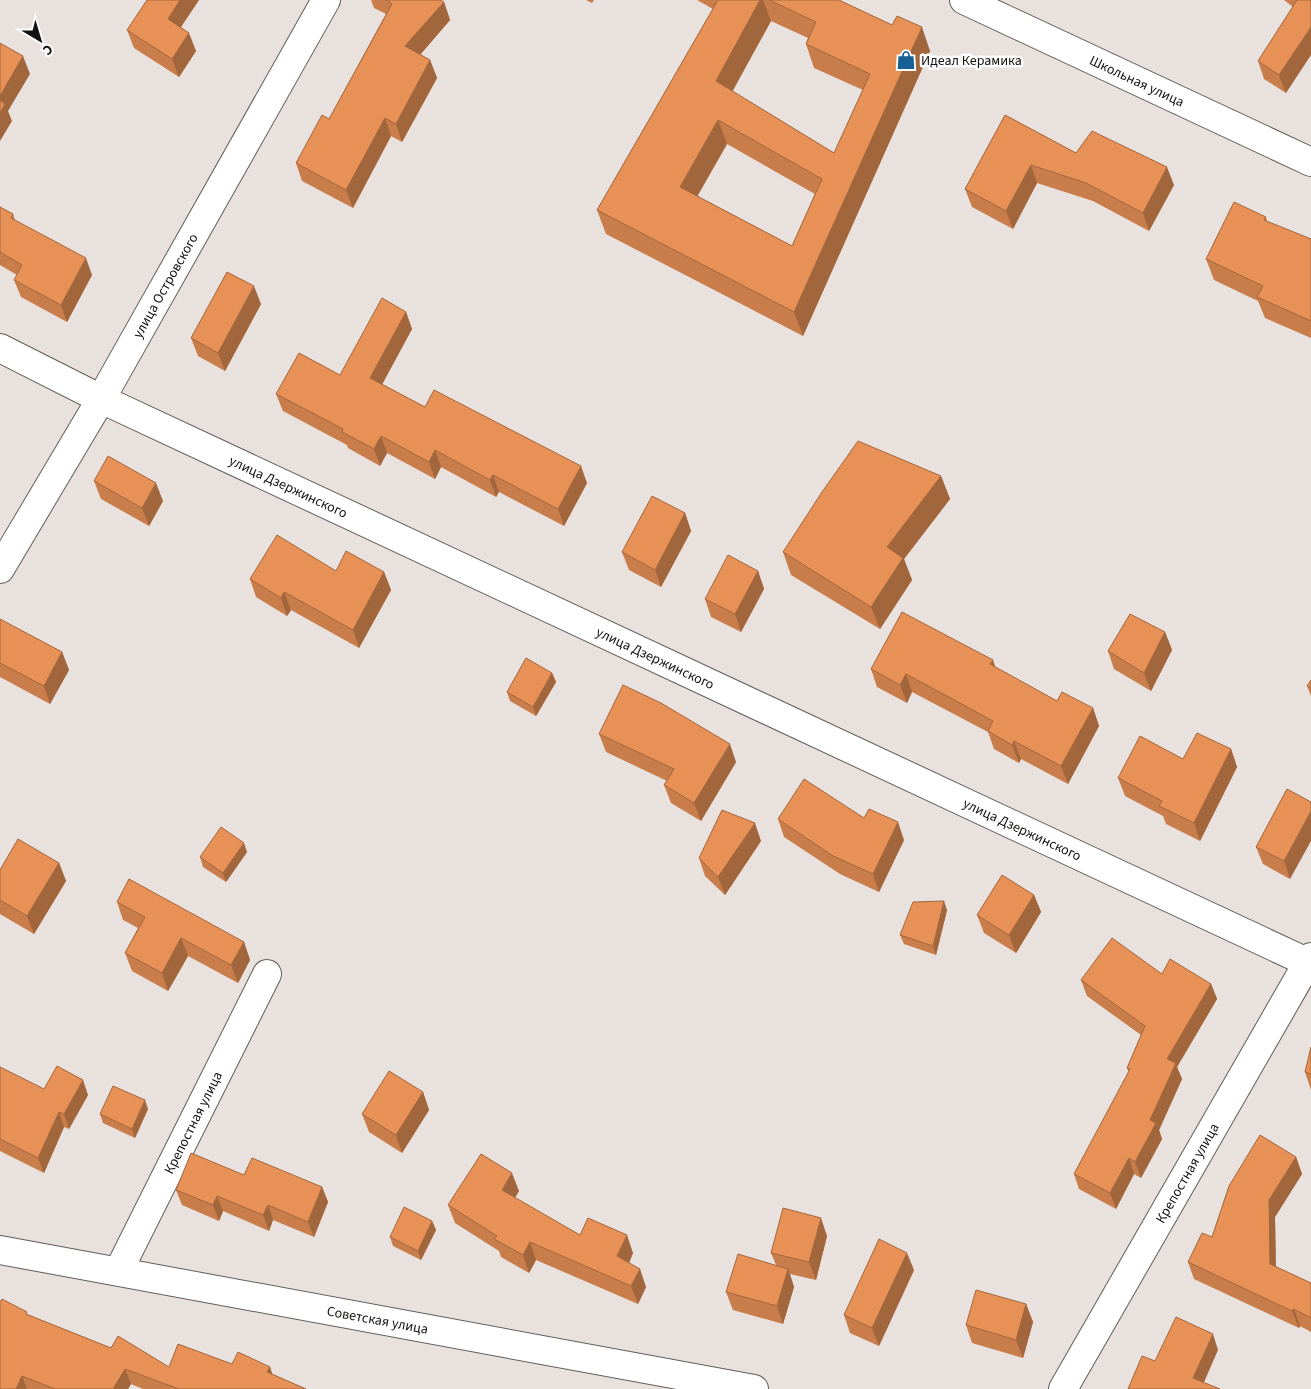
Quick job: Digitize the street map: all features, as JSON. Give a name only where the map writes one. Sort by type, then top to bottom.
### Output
[{"type":"street","name":"улица Островского","points":[[0,569],[101,399],[326,0]]},
{"type":"street","name":"Школьная улица","points":[[964,0],[1311,162]]},
{"type":"street","name":"улица Дзержинского","points":[[0,348],[101,399],[1310,961]]},
{"type":"street","name":"Крепостная улица","points":[[1063,1389],[1310,961]]},
{"type":"street","name":"Крепостная улица","points":[[119,1270],[266,974]]},
{"type":"street","name":"Советская улица","points":[[0,1250],[119,1270],[754,1389]]},
{"type":"building","points":[[147,0],[180,0],[168,19],[189,33],[172,59],[127,30]]},
{"type":"building","points":[[386,0],[440,0],[444,2],[405,46],[430,60],[396,124],[385,118],[346,190],[296,163],[322,115],[329,119],[392,4]]},
{"type":"building","points":[[718,0],[760,0],[716,81],[834,153],[870,74],[806,44],[816,22],[769,0],[839,0],[892,25],[897,16],[922,27],[794,312],[597,210]],"holes":[[[718,120],[822,179],[792,246],[680,187]]]},
{"type":"building","points":[[1297,0],[1311,0],[1311,27],[1279,75],[1258,61]]},
{"type":"building","points":[[0,43],[23,56],[0,96]]},
{"type":"building","points":[[0,100],[5,104],[0,113]]},
{"type":"building","points":[[1005,115],[1076,153],[1092,131],[1167,167],[1143,213],[1086,183],[1031,165],[1006,211],[965,189]]},
{"type":"building","points":[[1234,202],[1266,217],[1264,220],[1311,239],[1311,321],[1257,297],[1263,286],[1206,259]]},
{"type":"building","points":[[0,207],[13,214],[11,218],[86,258],[61,305],[14,280],[22,265],[0,252]]},
{"type":"building","points":[[227,272],[254,286],[218,353],[191,338]]},
{"type":"building","points":[[382,298],[406,312],[370,378],[425,407],[434,390],[581,466],[558,509],[493,475],[490,480],[435,450],[429,462],[381,436],[374,449],[342,432],[343,429],[276,394],[299,353],[340,375]]},
{"type":"building","points":[[858,441],[941,476],[887,547],[903,558],[871,607],[783,552]]},
{"type":"building","points":[[108,456],[156,483],[142,508],[94,481]]},
{"type":"building","points":[[652,496],[685,513],[655,570],[622,552]]},
{"type":"building","points":[[277,535],[336,571],[346,551],[384,572],[353,630],[284,592],[281,598],[250,579]]},
{"type":"building","points":[[728,555],[758,571],[735,614],[705,599]]},
{"type":"building","points":[[902,612],[993,660],[990,664],[1057,701],[1062,692],[1093,708],[1061,766],[1014,741],[1012,745],[988,731],[993,721],[906,674],[900,685],[871,669]]},
{"type":"building","points":[[1130,614],[1165,632],[1144,673],[1108,651]]},
{"type":"building","points":[[0,619],[62,652],[44,686],[0,663]]},
{"type":"building","points":[[526,658],[552,673],[533,707],[507,692]]},
{"type":"building","points":[[1311,680],[1311,688],[1307,686]]},
{"type":"building","points":[[623,685],[661,703],[730,744],[694,803],[664,785],[674,769],[599,734]]},
{"type":"building","points":[[1197,733],[1231,749],[1194,823],[1159,806],[1162,801],[1118,778],[1140,736],[1183,759]]},
{"type":"building","points":[[804,779],[864,818],[869,809],[898,822],[873,874],[833,856],[778,819]]},
{"type":"building","points":[[1287,789],[1311,802],[1311,811],[1284,861],[1256,847]]},
{"type":"building","points":[[722,810],[755,823],[718,877],[699,858]]},
{"type":"building","points":[[221,827],[244,843],[223,873],[200,857]]},
{"type":"building","points":[[18,839],[59,863],[27,916],[0,900],[0,870]]},
{"type":"building","points":[[1002,875],[1034,895],[1009,935],[977,915]]},
{"type":"building","points":[[129,879],[244,942],[231,965],[181,938],[162,973],[125,953],[145,917],[117,902]]},
{"type":"building","points":[[944,901],[933,946],[900,935],[913,902]]},
{"type":"building","points":[[1112,938],[1162,974],[1170,959],[1211,984],[1167,1059],[1176,1063],[1150,1120],[1156,1123],[1135,1162],[1129,1158],[1110,1193],[1074,1174],[1130,1069],[1127,1068],[1145,1026],[1081,980]]},
{"type":"building","points":[[1311,1047],[1311,1074],[1305,1072]]},
{"type":"building","points":[[57,1066],[83,1080],[64,1114],[59,1112],[38,1158],[0,1139],[0,1067],[44,1089]]},
{"type":"building","points":[[389,1071],[423,1092],[396,1135],[362,1114]]},
{"type":"building","points":[[113,1086],[145,1100],[132,1129],[100,1114]]},
{"type":"building","points":[[1260,1135],[1296,1157],[1269,1200],[1270,1264],[1311,1283],[1311,1318],[1294,1309],[1292,1311],[1188,1262],[1202,1233],[1212,1237],[1229,1186]]},
{"type":"building","points":[[191,1153],[244,1175],[252,1158],[322,1187],[308,1222],[268,1205],[263,1215],[217,1196],[213,1205],[176,1190]]},
{"type":"building","points":[[481,1154],[512,1173],[502,1190],[580,1235],[588,1218],[627,1235],[617,1256],[640,1269],[631,1286],[530,1242],[523,1255],[494,1239],[497,1236],[448,1205]]},
{"type":"building","points":[[404,1207],[432,1221],[418,1251],[390,1237]]},
{"type":"building","points":[[783,1208],[821,1218],[809,1262],[771,1253]]},
{"type":"building","points":[[879,1239],[907,1253],[872,1328],[844,1315]]},
{"type":"building","points":[[738,1254],[788,1269],[777,1306],[726,1292]]},
{"type":"building","points":[[976,1290],[1026,1304],[1016,1340],[966,1325]]},
{"type":"building","points":[[2,1299],[27,1312],[26,1314],[111,1348],[118,1336],[169,1367],[178,1344],[232,1364],[238,1352],[270,1367],[267,1372],[306,1389],[179,1389],[125,1369],[113,1389],[55,1389],[22,1376],[16,1389],[0,1389],[0,1302]]},
{"type":"building","points":[[1176,1317],[1213,1334],[1193,1378],[1220,1389],[1128,1389],[1142,1356],[1155,1361]]},
{"type":"place","name":"Идеал Керамика","points":[[906,60]]}]
